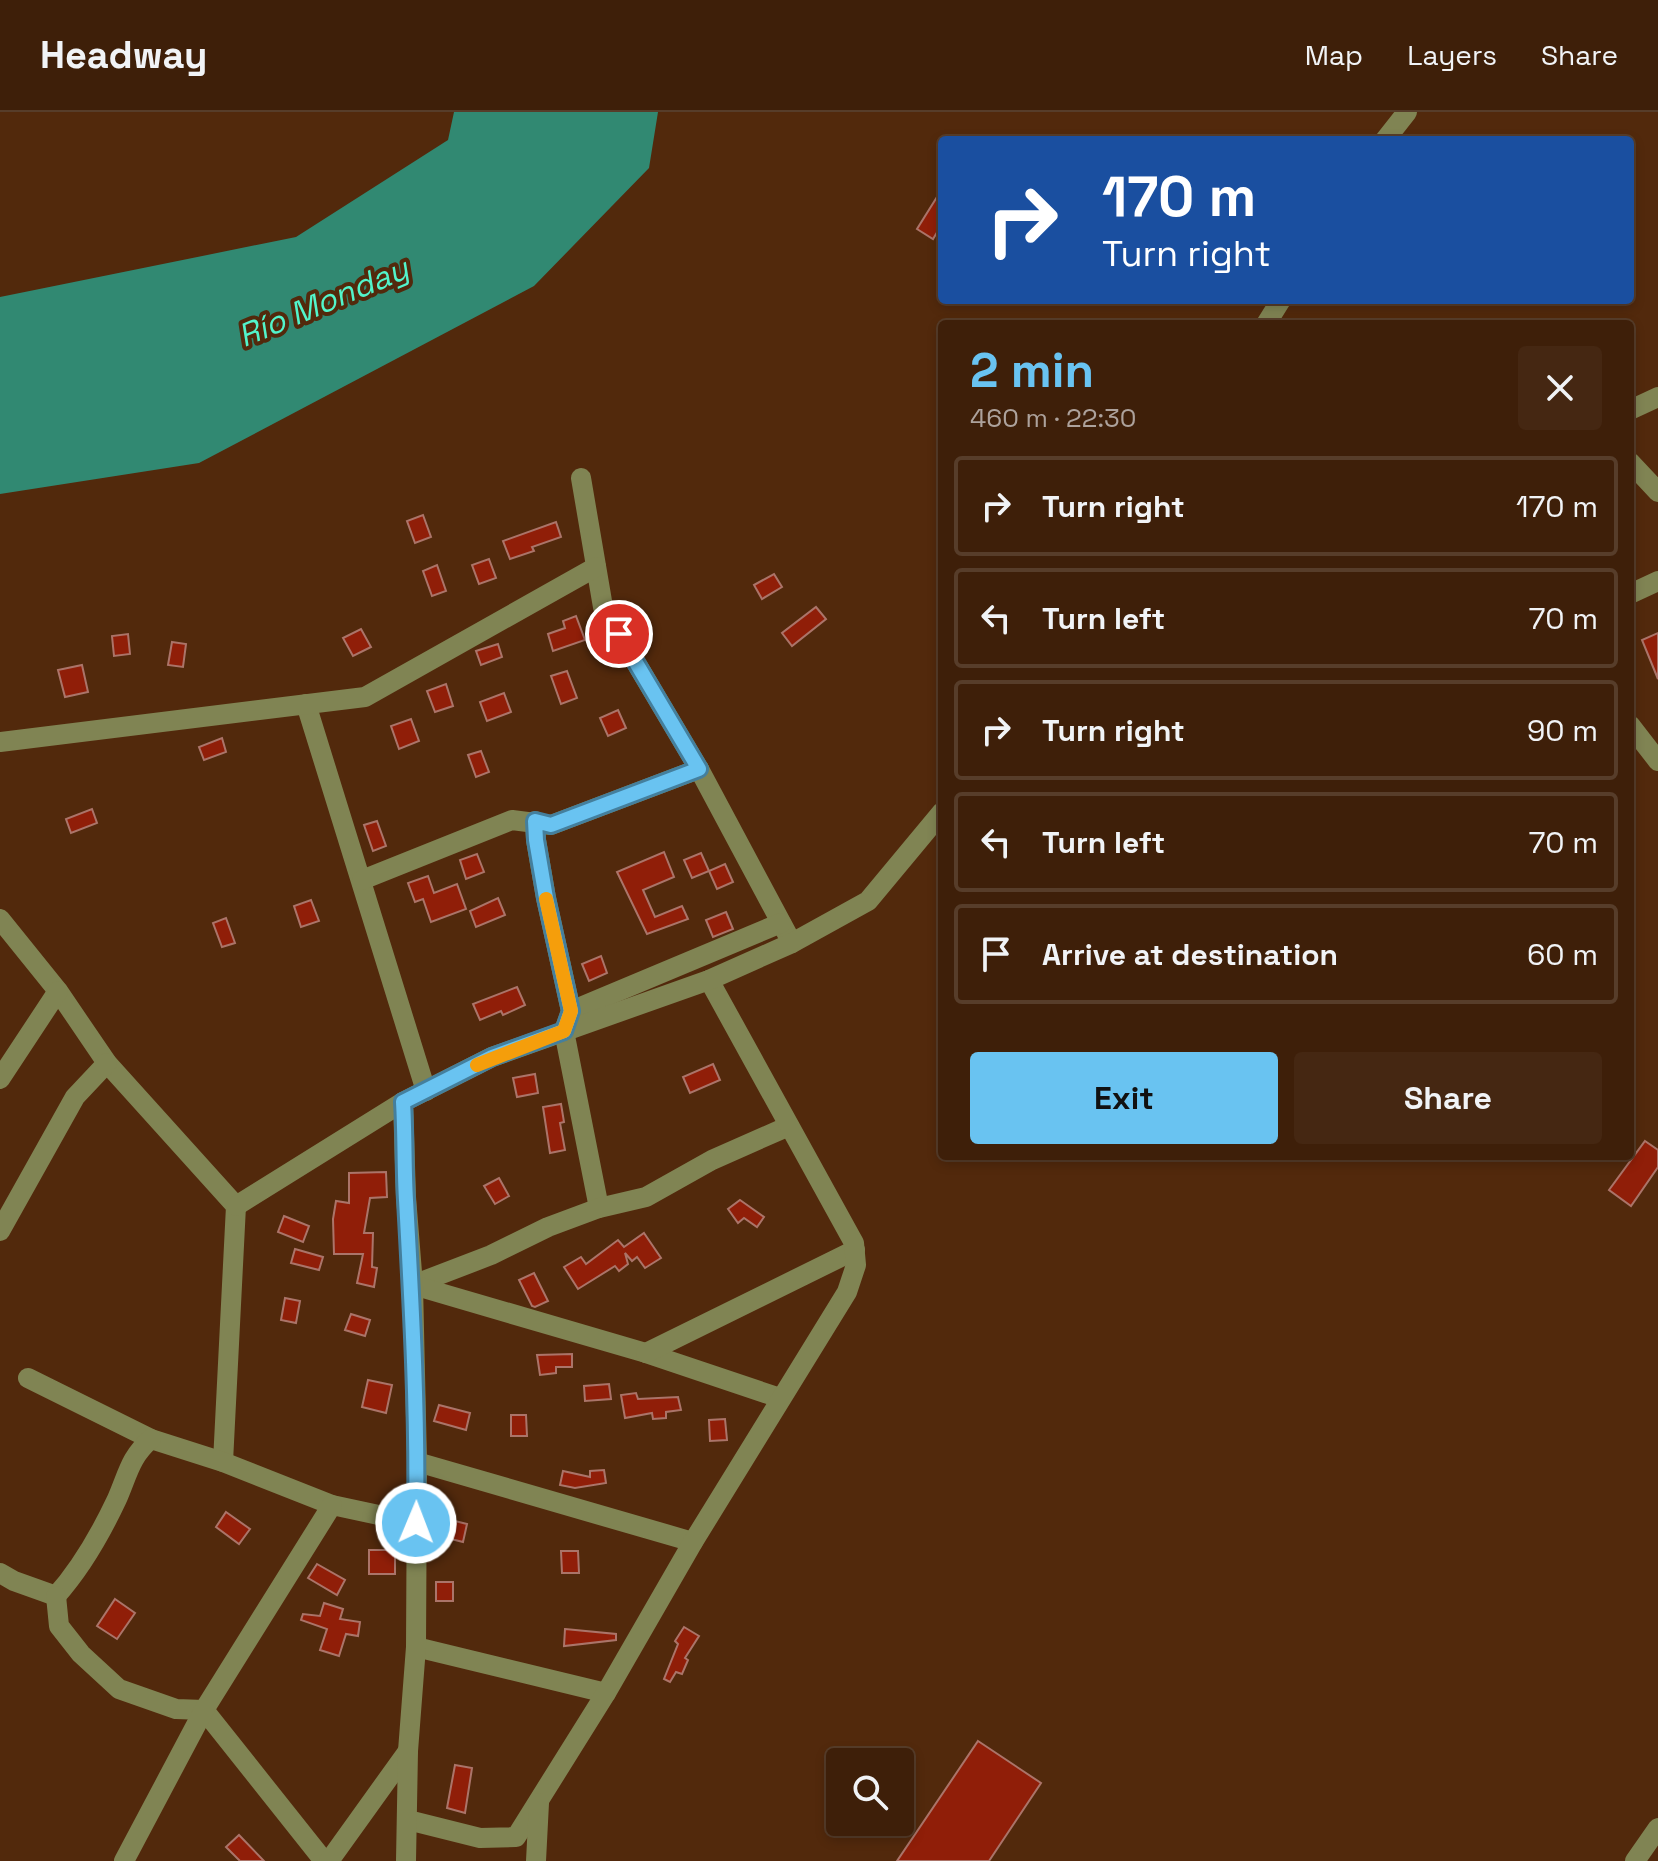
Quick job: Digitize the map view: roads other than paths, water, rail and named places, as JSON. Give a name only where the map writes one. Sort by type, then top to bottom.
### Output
[{"type":"street","points":[[1388,136],[1407,112]]},
{"type":"street","points":[[1634,408],[1658,397]]},
{"type":"street","points":[[1634,466],[1658,492]]},
{"type":"street","points":[[581,478],[603,607],[699,769],[792,943]]},
{"type":"street","points":[[0,742],[365,697],[596,567]]},
{"type":"street","points":[[1634,592],[1658,581]]},
{"type":"street","points":[[306,704],[426,1091]]},
{"type":"street","points":[[1634,730],[1658,761]]},
{"type":"street","points":[[362,880],[512,820],[551,825],[699,769]]},
{"type":"street","points":[[236,1206],[403,1102],[492,1057],[709,980],[792,943],[868,901],[938,817]]},
{"type":"street","points":[[535,821],[546,898],[571,1011],[564,1031],[599,1208]]},
{"type":"street","points":[[0,919],[58,991],[107,1063],[236,1206],[223,1462]]},
{"type":"street","points":[[571,1011],[781,923]]},
{"type":"street","points":[[408,1820],[480,1838],[516,1837],[847,1292],[856,1265],[854,1243],[709,980]]},
{"type":"street","points":[[0,1079],[58,991]]},
{"type":"street","points":[[0,1231],[75,1097],[107,1063]]},
{"type":"street","points":[[403,1102],[413,1285],[417,1462],[416,1647],[408,1751],[406,1861]]},
{"type":"street","points":[[413,1285],[491,1255],[548,1227],[599,1208],[646,1197],[712,1160],[789,1126]]},
{"type":"street","points":[[646,1353],[855,1250]]},
{"type":"street","points":[[413,1285],[646,1353],[780,1398]]},
{"type":"street","points":[[28,1378],[151,1439],[223,1462],[332,1505],[416,1523]]},
{"type":"street","points":[[151,1439],[135,1453],[116,1500],[77,1572],[56,1596],[59,1626],[81,1654],[119,1689],[176,1709],[204,1710],[326,1861],[408,1751]]},
{"type":"street","points":[[417,1462],[693,1542]]},
{"type":"street","points":[[124,1861],[204,1710],[332,1505]]},
{"type":"street","points":[[0,1573],[56,1596]]},
{"type":"street","points":[[416,1647],[606,1693]]},
{"type":"street","points":[[536,1861],[539,1799]]},
{"type":"street","points":[[1635,1861],[1658,1828]]},
{"type":"water","name":"Río Monday","points":[[454,112],[658,112],[649,168],[534,286],[199,463],[0,494],[0,297],[296,237],[448,140]]}]
